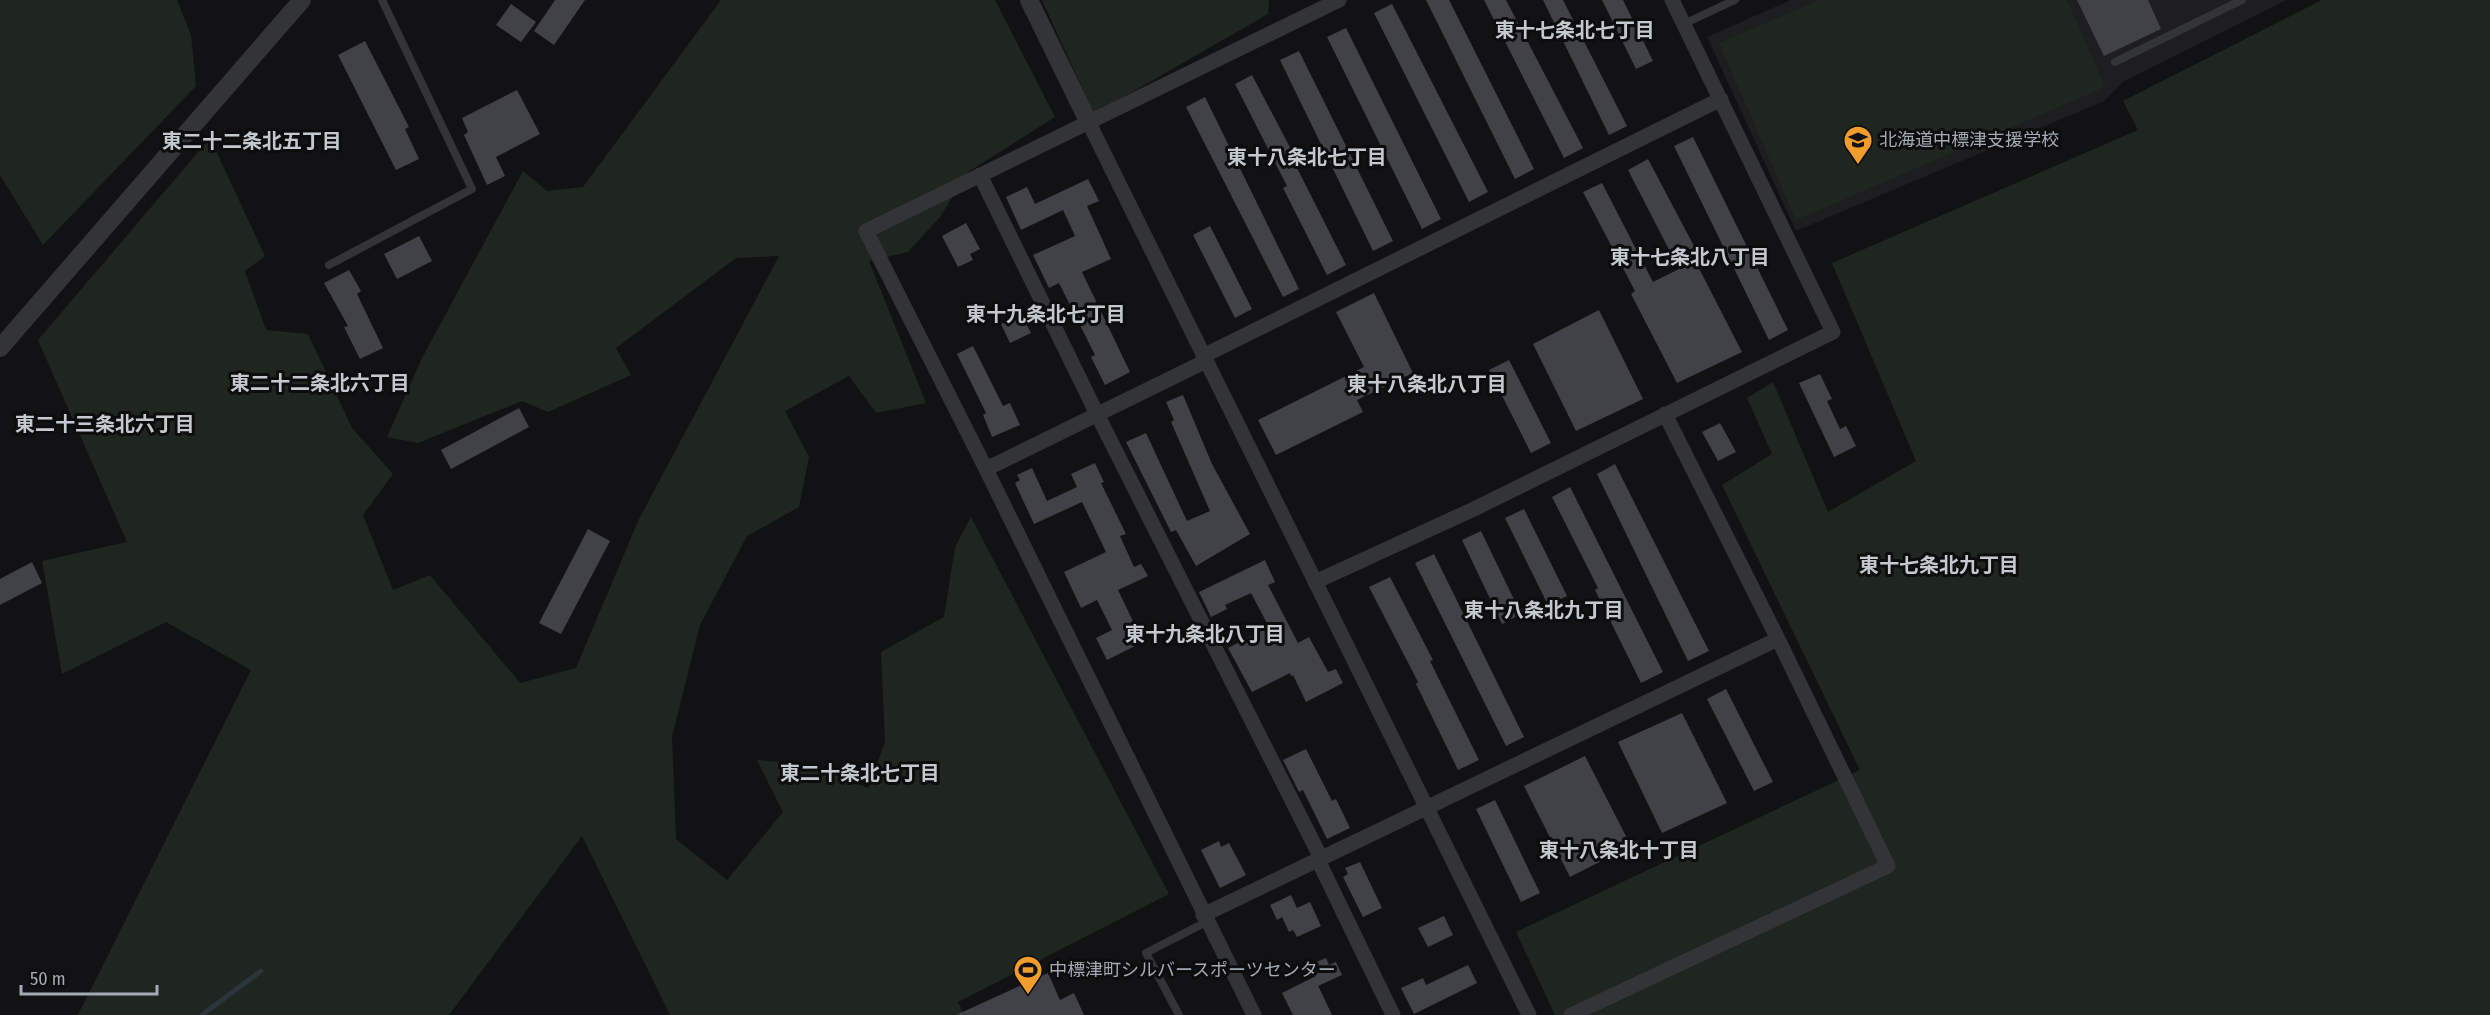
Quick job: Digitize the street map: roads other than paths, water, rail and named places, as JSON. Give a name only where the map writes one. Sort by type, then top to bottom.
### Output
[{"type":"street","points":[[0,348],[302,0]]},
{"type":"street","points":[[1029,0],[1528,1015]]},
{"type":"street","points":[[1254,1015],[986,469],[866,231],[1339,0]]},
{"type":"street","points":[[1315,582],[1474,510],[1833,332],[1672,0]]},
{"type":"street","points":[[986,469],[1721,99]]},
{"type":"street","points":[[980,175],[1319,859],[1393,1015]]},
{"type":"street","points":[[1571,1015],[1888,866],[1665,414]]},
{"type":"street","points":[[1205,918],[1319,859],[1778,639]]},
{"type":"lane","points":[[328,265],[472,189],[382,0]]},
{"type":"lane","points":[[1690,21],[1735,0]]},
{"type":"lane","points":[[2115,62],[2242,0]]},
{"type":"lane","points":[[1179,1015],[1146,952],[1205,918]]},
{"type":"waterway","points":[[202,1015],[261,971]]},
{"type":"place","name":"北海道中標津支援学校","points":[[1858,166]]},
{"type":"place","name":"中標津町シルバースポーツセンター","points":[[1028,996]]},
{"type":"district","name":"東十七条北七丁目","points":[[1575,30]]},
{"type":"district","name":"東二十二条北五丁目","points":[[252,141]]},
{"type":"district","name":"東十八条北七丁目","points":[[1307,157]]},
{"type":"district","name":"東十七条北八丁目","points":[[1690,257]]},
{"type":"district","name":"東十九条北七丁目","points":[[1046,314]]},
{"type":"district","name":"東二十二条北六丁目","points":[[320,383]]},
{"type":"district","name":"東十八条北八丁目","points":[[1427,384]]},
{"type":"district","name":"東二十三条北六丁目","points":[[105,424]]},
{"type":"district","name":"東十七条北九丁目","points":[[1939,565]]},
{"type":"district","name":"東十八条北九丁目","points":[[1544,610]]},
{"type":"district","name":"東十九条北八丁目","points":[[1205,634]]},
{"type":"district","name":"東二十条北七丁目","points":[[860,773]]},
{"type":"district","name":"東十八条北十丁目","points":[[1619,850]]}]
